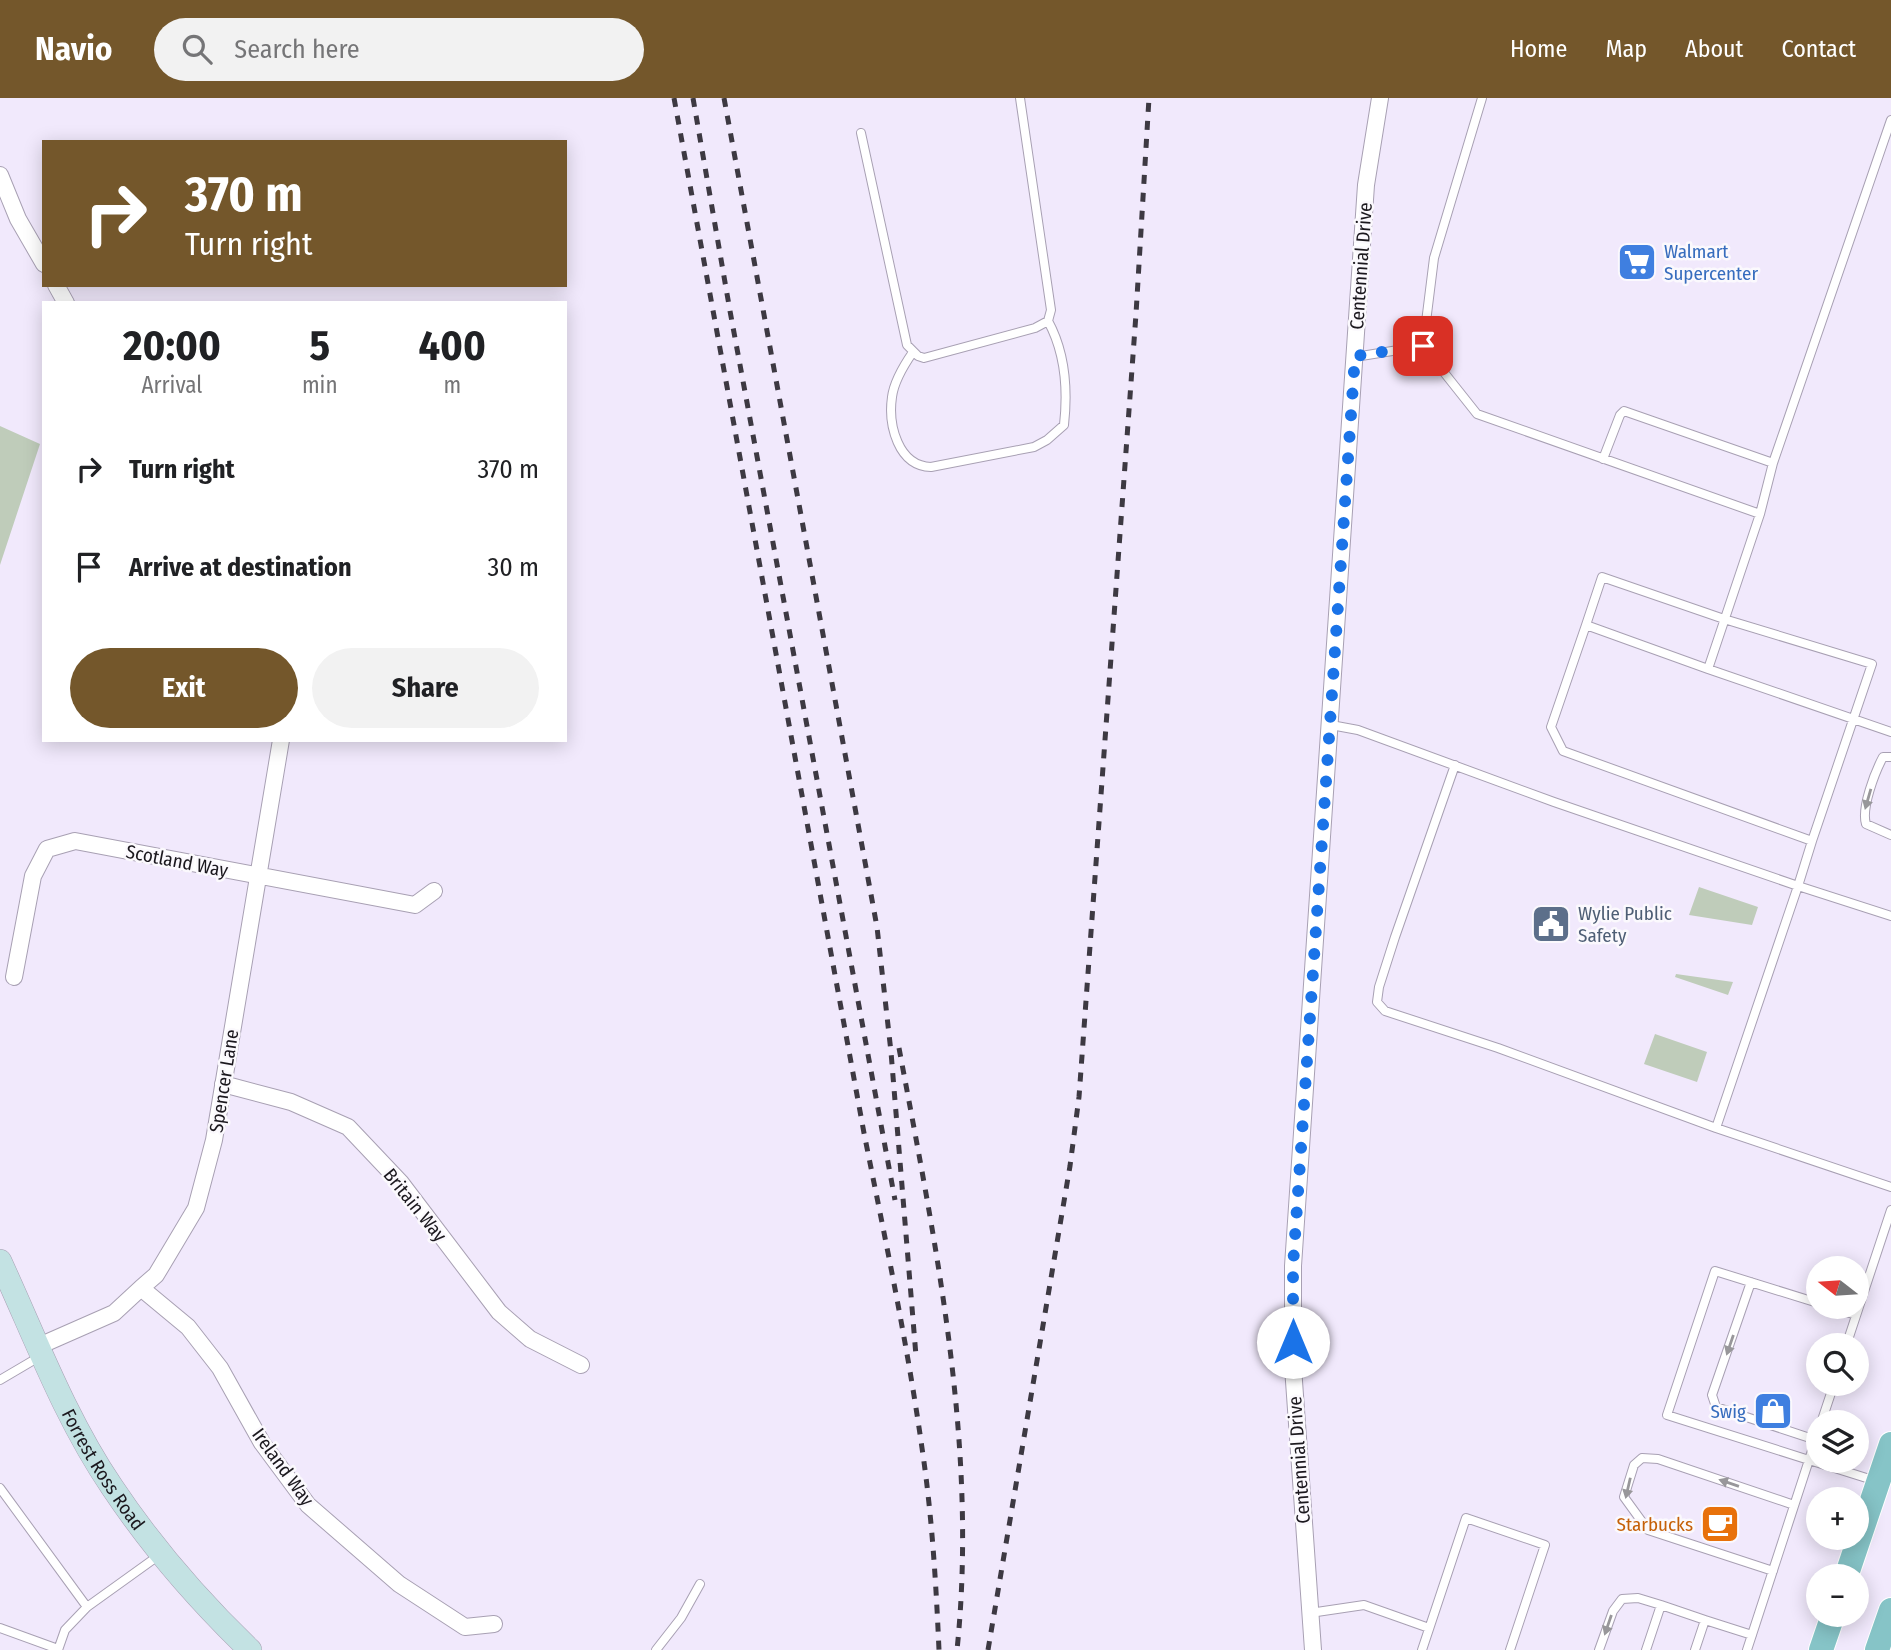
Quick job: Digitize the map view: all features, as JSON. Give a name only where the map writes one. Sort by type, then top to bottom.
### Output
[{"type":"main road","points":[[1851,1564],[1885,1484],[1891,1444]]},
{"type":"main road","points":[[1877,1650],[1891,1610]]},
{"type":"main road","points":[[1821,1650],[1829,1627]]},
{"type":"street","name":"Centennial Drive","points":[[1313,1650],[1293,1367],[1293,1266],[1366,185],[1380,98]]},
{"type":"street","points":[[0,174],[18,219],[42,261]]},
{"type":"street","name":"Spencer Lane","points":[[41,1350],[114,1313],[156,1275],[196,1208],[214,1140],[281,742]]},
{"type":"street","name":"Scotland Way","points":[[13,977],[33,876],[47,849],[75,841],[415,905],[434,891]]},
{"type":"street","name":"Britain Way","points":[[223,1084],[291,1101],[348,1127],[401,1183],[499,1312],[530,1339],[581,1365]]},
{"type":"street","name":"Forrest Ross Road","points":[[0,1261],[71,1416],[110,1485],[160,1554],[212,1614],[250,1650]]},
{"type":"street","name":"Ireland Way","points":[[141,1288],[188,1327],[220,1368],[262,1443],[308,1505],[399,1584],[465,1627],[494,1624]]},
{"type":"lane","points":[[913,352],[897,380],[892,398],[897,438],[904,455],[912,463],[931,467],[1034,447],[1064,425],[1061,352],[1048,321],[1051,310],[1020,98]]},
{"type":"lane","points":[[1482,98],[1434,258],[1423,346],[1477,414],[1760,514]]},
{"type":"lane","points":[[1708,669],[1760,514],[1773,463],[1891,120]]},
{"type":"lane","points":[[861,132],[906,345],[924,358],[1035,328],[1048,321]]},
{"type":"lane","points":[[1355,356],[1423,346]]},
{"type":"lane","points":[[1603,458],[1624,411],[1773,463]]},
{"type":"lane","points":[[1716,1128],[1872,664],[1724,619],[1602,576],[1551,727],[1563,751],[1812,841]]},
{"type":"lane","points":[[1586,625],[1891,732]]},
{"type":"lane","points":[[1331,725],[1358,730],[1798,886],[1891,916]]},
{"type":"lane","points":[[1891,757],[1884,757],[1878,768],[1864,815],[1866,824],[1891,835]]},
{"type":"lane","points":[[1455,765],[1379,987],[1377,1002],[1385,1011],[1498,1048],[1716,1128],[1891,1187]]},
{"type":"lane","points":[[1869,1276],[1891,1210]]},
{"type":"lane","points":[[1806,1299],[1715,1271],[1667,1415],[1806,1459]]},
{"type":"lane","points":[[1751,1282],[1712,1395],[1716,1407],[1806,1433]]},
{"type":"lane","points":[[0,1380],[41,1350]]},
{"type":"lane","points":[[1773,1571],[1648,1530],[1624,1497],[1634,1465],[1643,1458],[1658,1459],[1794,1505]]},
{"type":"lane","points":[[1747,1650],[1806,1469]]},
{"type":"lane","points":[[1850,1473],[1885,1484]]},
{"type":"lane","points":[[0,1489],[87,1607]]},
{"type":"lane","points":[[1422,1650],[1466,1518],[1545,1545],[1510,1650]]},
{"type":"lane","points":[[0,1628],[58,1650],[65,1630],[87,1607],[160,1554]]},
{"type":"lane","points":[[656,1650],[681,1618],[700,1584]]},
{"type":"lane","points":[[1599,1650],[1613,1611],[1622,1599],[1638,1598],[1752,1635]]},
{"type":"lane","points":[[1310,1613],[1364,1605],[1429,1628]]},
{"type":"lane","points":[[1646,1650],[1661,1605]]},
{"type":"lane","points":[[1695,1650],[1705,1619]]},
{"type":"green space","points":[[0,426],[40,444],[0,565]]},
{"type":"green space","points":[[1699,887],[1758,907],[1752,925],[1689,915]]},
{"type":"green space","points":[[1676,974],[1733,982],[1728,995],[1675,977]]},
{"type":"green space","points":[[1655,1034],[1707,1052],[1697,1082],[1644,1064]]},
{"type":"railway","points":[[674,98],[864,1133],[910,1369],[928,1498],[939,1650]]},
{"type":"railway","points":[[693,98],[895,1200]]},
{"type":"railway","points":[[724,98],[877,927],[891,1052],[916,1356]]},
{"type":"railway","points":[[988,1650],[1070,1166],[1079,1097],[1136,314],[1149,98]]},
{"type":"railway","points":[[899,1048],[939,1272],[958,1423],[962,1574],[957,1650]]},
{"type":"place","name":"Walmart Supercenter","points":[[1637,262]]},
{"type":"place","name":"Wylie Public Safety","points":[[1551,924]]},
{"type":"place","name":"Swig","points":[[1773,1411]]},
{"type":"place","name":"Starbucks","points":[[1720,1524]]},
{"type":"route","points":[[1293,1342],[1293,1266],[1355,356],[1423,346]]}]
